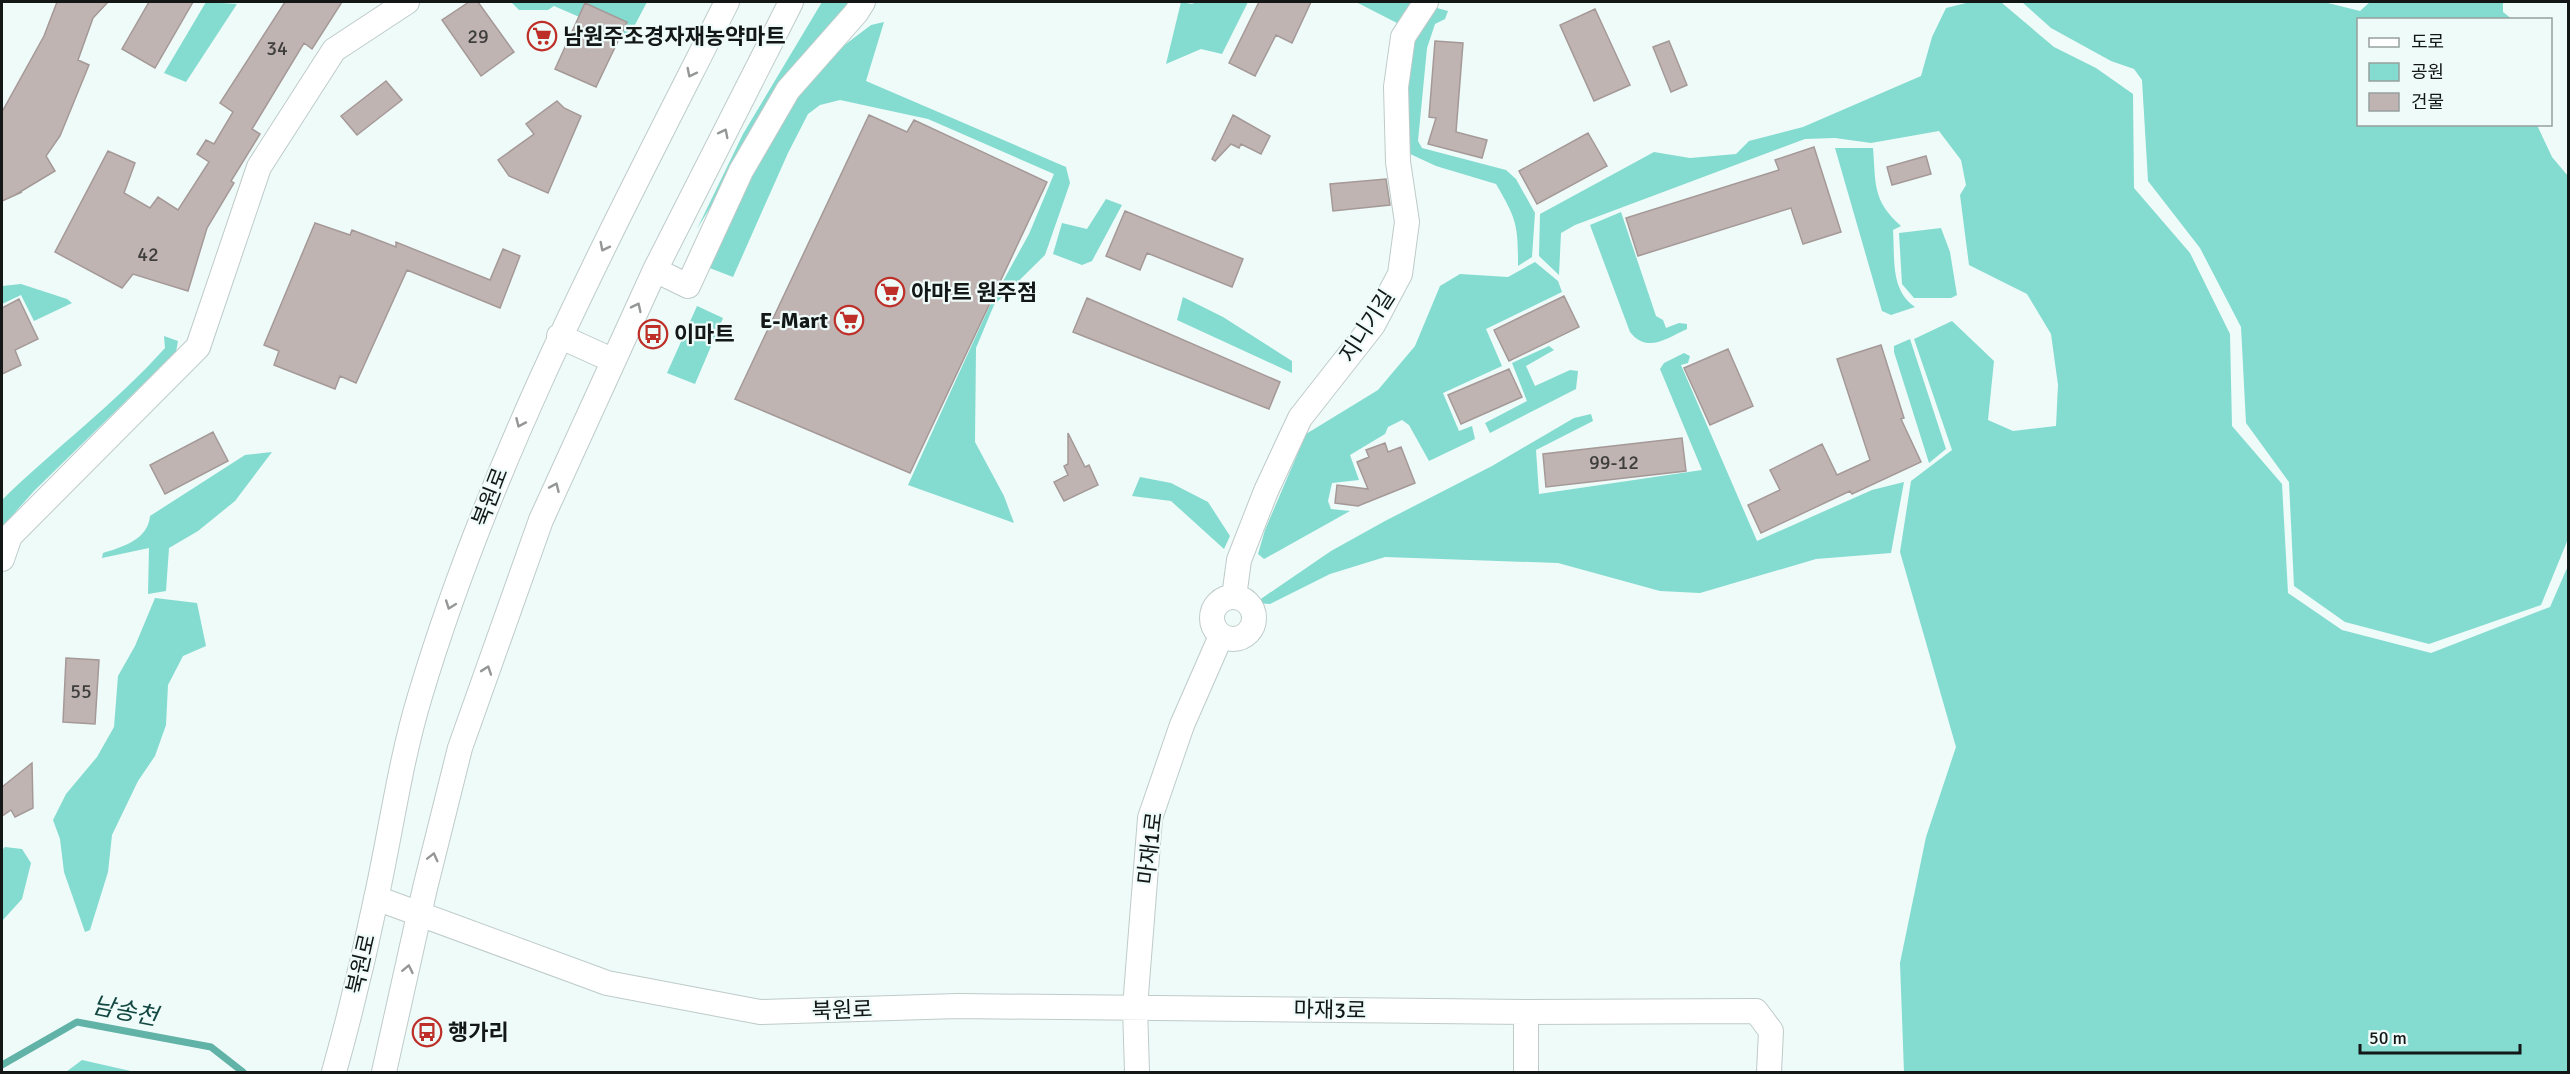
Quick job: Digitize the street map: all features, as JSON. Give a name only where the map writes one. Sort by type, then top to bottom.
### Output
[{"type":"street","points":[[2,559],[10,536],[198,347],[259,167],[334,50],[407,2]]},
{"type":"street","name":"북원로","points":[[334,1072],[347,1026],[376,898],[399,780],[423,687],[498,474],[559,336],[727,2]]},
{"type":"street","name":"북원로","points":[[384,1072],[460,748],[510,600],[541,520],[612,360],[791,2]]},
{"type":"street","name":"지니기길","points":[[1221,636],[1213,625],[1213,611],[1221,601],[1234,597],[1239,560],[1266,491],[1300,418],[1373,325],[1400,274],[1407,222],[1398,162],[1396,87],[1403,37],[1426,2]]},
{"type":"street","points":[[655,270],[688,286],[741,171],[788,90],[859,7]]},
{"type":"street","points":[[559,336],[612,360]]},
{"type":"street","name":"마재1로","points":[[1137,1072],[1135,1007],[1150,818],[1182,725],[1221,636]]},
{"type":"street","points":[[376,898],[420,914]]},
{"type":"street","name":"북원로","points":[[420,914],[607,983],[760,1012],[958,1006],[1135,1007]]},
{"type":"street","name":"마재3로","points":[[1135,1007],[1526,1012],[1756,1011],[1771,1031],[1769,1072]]},
{"type":"street","points":[[1526,1012],[1526,1072]]},
{"type":"green space","points":[[206,2],[237,4],[186,82],[164,73]]},
{"type":"green space","points":[[511,2],[647,2],[628,38],[554,6],[548,10],[519,10]]},
{"type":"green space","points":[[822,2],[854,2],[752,139],[697,229],[743,134]]},
{"type":"green space","points":[[1181,2],[1192,4],[1196,2],[1248,2],[1222,54],[1201,49],[1166,64]]},
{"type":"green space","points":[[1356,2],[1411,2],[1397,23]]},
{"type":"green space","points":[[1970,2],[2002,3],[2054,47],[2096,68],[2133,94],[2134,188],[2190,253],[2230,334],[2232,426],[2282,484],[2288,593],[2342,630],[2431,653],[2550,607],[2568,566],[2568,1072],[1904,1072],[1900,963],[1926,837],[1956,747],[1900,552],[1911,481],[1952,450],[1914,339],[1952,321],[1994,361],[1988,420],[2013,431],[2056,426],[2058,385],[2051,334],[2027,294],[1969,265],[1960,195],[1966,185],[1961,160],[1939,131],[1871,143],[1835,138],[1805,139],[1575,225],[1561,233],[1559,275],[1539,256],[1540,214],[1654,152],[1690,158],[1736,154],[1749,141],[1803,127],[1921,76],[1932,37],[1946,8]]},
{"type":"green space","points":[[2022,2],[2324,2],[2360,11],[2370,2],[2503,2],[2503,12],[2511,18],[2357,18],[2357,126],[2537,126],[2552,157],[2568,176],[2568,539],[2541,605],[2429,644],[2345,622],[2294,586],[2289,482],[2246,423],[2241,327],[2200,248],[2148,181],[2142,80],[2134,69],[2111,61],[2051,28]]},
{"type":"green space","points":[[1437,8],[1448,11],[1445,19],[1435,24],[1427,48],[1418,141],[1422,148],[1506,170],[1516,179],[1535,213],[1532,257],[1518,266],[1515,223],[1496,184],[1436,166],[1408,153],[1401,136],[1411,50],[1429,13]]},
{"type":"green space","points":[[884,22],[866,81],[1066,167],[1070,183],[1045,255],[994,305],[976,348],[975,442],[1004,496],[1014,523],[908,485],[991,303],[1029,234],[1054,174],[928,119],[840,100],[820,105],[808,114],[788,153],[733,277],[707,267],[721,232],[795,93],[830,56],[871,25]]},
{"type":"green space","points":[[1835,148],[1873,148],[1877,191],[1885,208],[1901,226],[1893,230],[1895,273],[1901,292],[1915,307],[1891,315],[1882,311]]},
{"type":"green space","points":[[1106,199],[1122,205],[1092,261],[1082,265],[1053,254],[1062,223],[1087,229]]},
{"type":"green space","points":[[1621,212],[1656,316],[1663,320],[1666,328],[1679,323],[1687,324],[1687,329],[1665,340],[1643,342],[1630,332],[1590,225]]},
{"type":"green space","points":[[1941,228],[1950,252],[1957,295],[1951,298],[1914,298],[1902,284],[1899,233]]},
{"type":"green space","points":[[1535,262],[1558,281],[1562,292],[1486,329],[1502,366],[1443,393],[1459,431],[1472,426],[1475,439],[1429,461],[1409,425],[1402,420],[1388,427],[1385,434],[1350,455],[1359,480],[1332,483],[1328,501],[1331,509],[1350,511],[1264,559],[1258,554],[1265,530],[1306,434],[1378,390],[1415,346],[1440,286],[1460,274],[1508,277]]},
{"type":"green space","points":[[21,284],[67,299],[72,303],[34,321],[21,295],[2,304],[2,286]]},
{"type":"green space","points":[[1183,297],[1223,317],[1292,361],[1292,373],[1177,320]]},
{"type":"green space","points":[[697,306],[723,318],[695,384],[667,373]]},
{"type":"green space","points":[[164,336],[178,341],[176,352],[34,491],[2,527],[2,500],[146,368],[165,348]]},
{"type":"green space","points":[[1910,339],[1946,449],[1929,463],[1894,352],[1894,346]]},
{"type":"green space","points":[[1549,346],[1554,350],[1526,366],[1535,386],[1570,370],[1578,371],[1576,389],[1490,433],[1485,423],[1527,401],[1512,363]]},
{"type":"green space","points":[[1684,353],[1690,356],[1688,363],[1681,365],[1757,541],[1872,490],[1904,482],[1891,553],[1816,559],[1700,593],[1660,591],[1558,563],[1385,557],[1330,574],[1270,604],[1255,603],[1331,551],[1492,466],[1574,418],[1591,414],[1593,421],[1536,450],[1539,494],[1702,470],[1660,369],[1664,363]]},
{"type":"green space","points":[[272,452],[235,501],[198,531],[169,548],[166,591],[148,594],[149,548],[102,558],[103,553],[126,545],[139,537],[148,524],[150,516],[245,455]]},
{"type":"green space","points":[[1140,477],[1171,483],[1208,502],[1230,536],[1224,549],[1171,501],[1132,496]]},
{"type":"green space","points":[[155,598],[197,603],[206,646],[183,656],[168,685],[166,725],[155,756],[138,781],[112,835],[108,872],[90,930],[85,932],[64,872],[60,839],[53,820],[66,794],[97,757],[114,727],[118,676],[135,646]]},
{"type":"green space","points":[[5,847],[22,849],[31,863],[22,899],[2,921],[2,850]]},
{"type":"green space","points":[[82,1060],[135,1072],[66,1072]]},
{"type":"building","points":[[57,2],[108,2],[93,18],[78,60],[89,65],[60,136],[46,156],[55,171],[15,195],[22,192],[2,201],[2,112],[44,36]]},
{"type":"building","points":[[149,2],[193,2],[155,68],[122,49]]},
{"type":"building","points":[[285,2],[342,2],[312,49],[304,43],[252,129],[260,134],[231,181],[234,183],[207,228],[188,291],[133,274],[122,288],[55,252],[108,151],[135,163],[124,193],[150,208],[158,197],[178,210],[209,162],[197,154],[206,140],[214,144],[233,112],[220,103]]},
{"type":"building","points":[[469,2],[478,2],[514,52],[481,76],[442,20]]},
{"type":"building","points":[[1259,2],[1311,2],[1292,43],[1276,35],[1255,76],[1229,63]]},
{"type":"building","points":[[585,3],[627,22],[596,87],[555,69]]},
{"type":"building","points":[[1595,9],[1630,85],[1594,101],[1560,25]]},
{"type":"building","points":[[1435,41],[1463,43],[1456,132],[1487,140],[1482,158],[1428,144],[1436,118],[1429,117]]},
{"type":"building","points":[[1669,41],[1687,85],[1671,92],[1653,47]]},
{"type":"building","points":[[386,81],[402,100],[357,135],[341,116]]},
{"type":"building","points":[[557,101],[564,108],[581,116],[548,193],[509,176],[498,160],[534,134],[526,124]]},
{"type":"building","name":"아마트 원주점","points":[[869,115],[907,132],[914,120],[1047,182],[910,473],[735,399]]},
{"type":"building","points":[[1233,115],[1270,136],[1261,154],[1241,144],[1239,148],[1231,144],[1215,161],[1212,159]]},
{"type":"building","points":[[1588,133],[1607,166],[1537,204],[1519,171]]},
{"type":"building","points":[[1814,147],[1841,232],[1803,244],[1791,208],[1638,256],[1626,218],[1779,170],[1775,160]]},
{"type":"building","points":[[1926,156],[1931,174],[1892,185],[1887,167]]},
{"type":"building","points":[[1386,179],[1390,205],[1333,211],[1330,184]]},
{"type":"building","points":[[1125,211],[1243,259],[1232,287],[1147,253],[1140,270],[1106,256]]},
{"type":"building","points":[[315,223],[350,235],[352,230],[396,247],[396,242],[490,280],[503,249],[520,256],[500,308],[407,270],[356,383],[340,376],[335,389],[274,365],[279,351],[264,345]]},
{"type":"building","points":[[1564,296],[1579,327],[1509,361],[1494,330]]},
{"type":"building","points":[[1087,298],[1280,382],[1269,409],[1073,332]]},
{"type":"building","points":[[19,299],[38,339],[15,350],[21,365],[2,374],[2,308]]},
{"type":"building","points":[[1881,345],[1904,418],[1901,419],[1921,462],[1852,494],[1850,491],[1761,533],[1748,505],[1780,490],[1770,470],[1822,444],[1837,475],[1870,460],[1837,359]]},
{"type":"building","points":[[1728,349],[1753,406],[1710,425],[1684,368]]},
{"type":"building","points":[[1509,369],[1522,397],[1461,424],[1448,395]]},
{"type":"building","points":[[213,432],[228,461],[165,494],[150,465]]},
{"type":"building","points":[[1068,433],[1085,467],[1089,465],[1098,485],[1064,501],[1054,482],[1068,475],[1064,466],[1068,464]]},
{"type":"building","points":[[1682,438],[1686,471],[1546,487],[1543,454]]},
{"type":"building","points":[[1385,443],[1388,452],[1401,447],[1415,483],[1358,506],[1335,503],[1337,485],[1368,489],[1357,462],[1369,457],[1366,450]]},
{"type":"building","points":[[66,658],[99,660],[95,724],[63,722]]},
{"type":"building","points":[[32,763],[33,808],[15,817],[11,810],[2,816],[2,787]]},
{"type":"waterway","name":"남송천","points":[[2,1065],[77,1022],[211,1047],[243,1072]]},
{"type":"place","name":"남원주조경자재농약마트","points":[[542,36]]},
{"type":"place","name":"아마트 원주점","points":[[890,292]]},
{"type":"place","name":"E-Mart","points":[[849,320]]},
{"type":"place","name":"이마트","points":[[653,334]]},
{"type":"place","name":"행가리","points":[[427,1032]]}]
